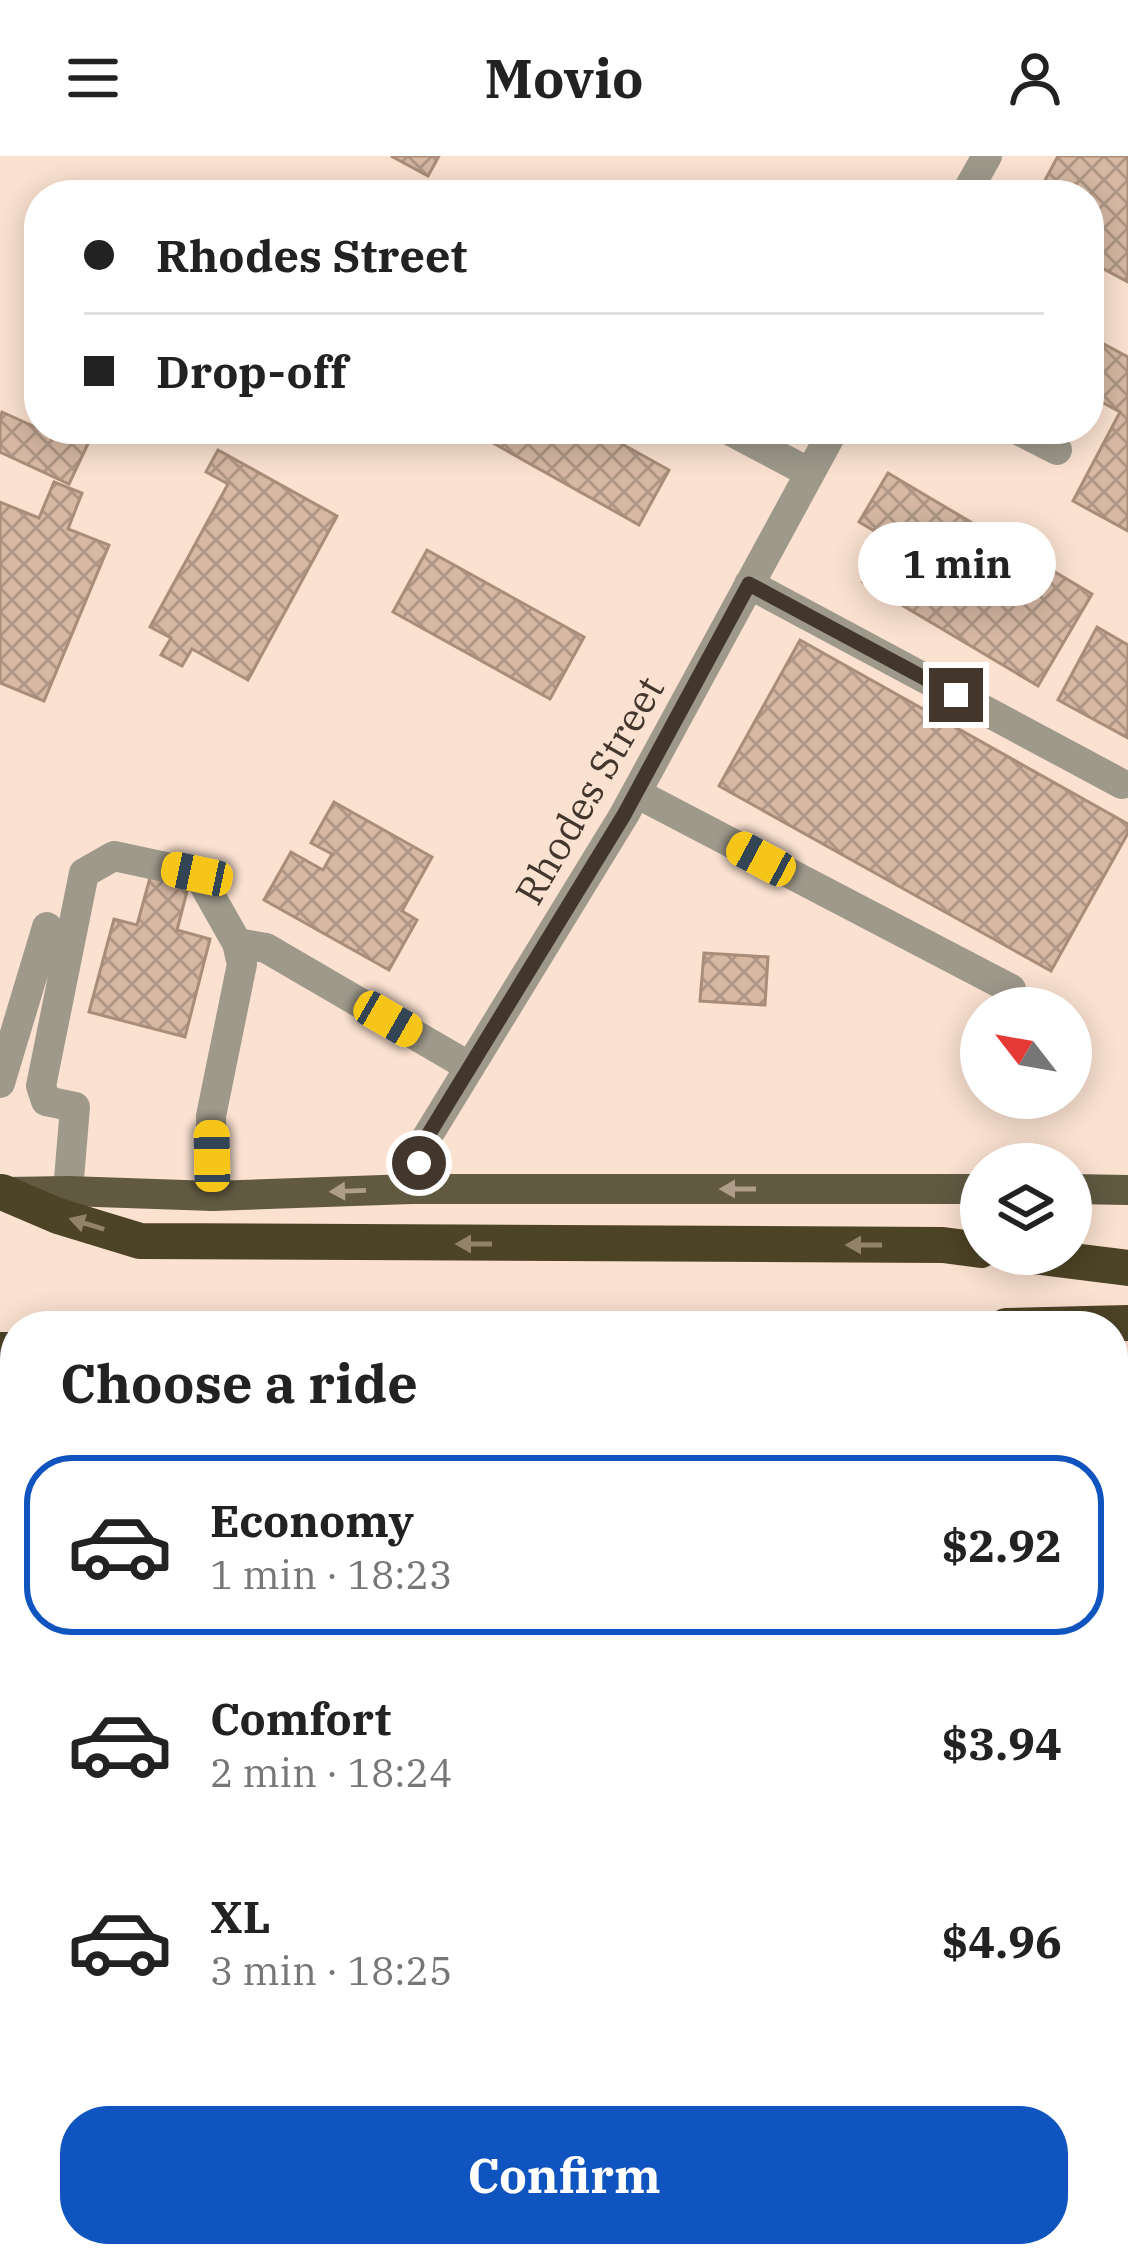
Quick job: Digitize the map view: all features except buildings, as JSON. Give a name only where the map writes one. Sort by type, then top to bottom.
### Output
[{"type":"highway","points":[[1,1192],[58,1216],[140,1241],[960,1247]]},
{"type":"highway","points":[[1092,1263],[1128,1268]]},
{"type":"main road","points":[[1,1192],[212,1196],[411,1189],[960,1190]]},
{"type":"main road","points":[[1092,1190],[1128,1190]]},
{"type":"street","points":[[755,444],[810,473]]},
{"type":"street","name":"Rhodes Street","points":[[411,1189],[427,1137],[636,793],[826,444]]},
{"type":"street","points":[[1045,444],[1057,450]]},
{"type":"street","points":[[749,584],[1122,784]]},
{"type":"street","points":[[636,793],[1007,987]]},
{"type":"street","points":[[68,1191],[75,1107],[46,1101],[40,1086],[83,873],[114,856],[197,874],[237,943],[242,964],[211,1116],[212,1196]]},
{"type":"street","points":[[0,1083],[47,927]]},
{"type":"street","points":[[237,943],[266,948],[470,1067]]},
{"type":"route","points":[[419,1163],[427,1137],[624,815],[749,584],[956,695]]}]
